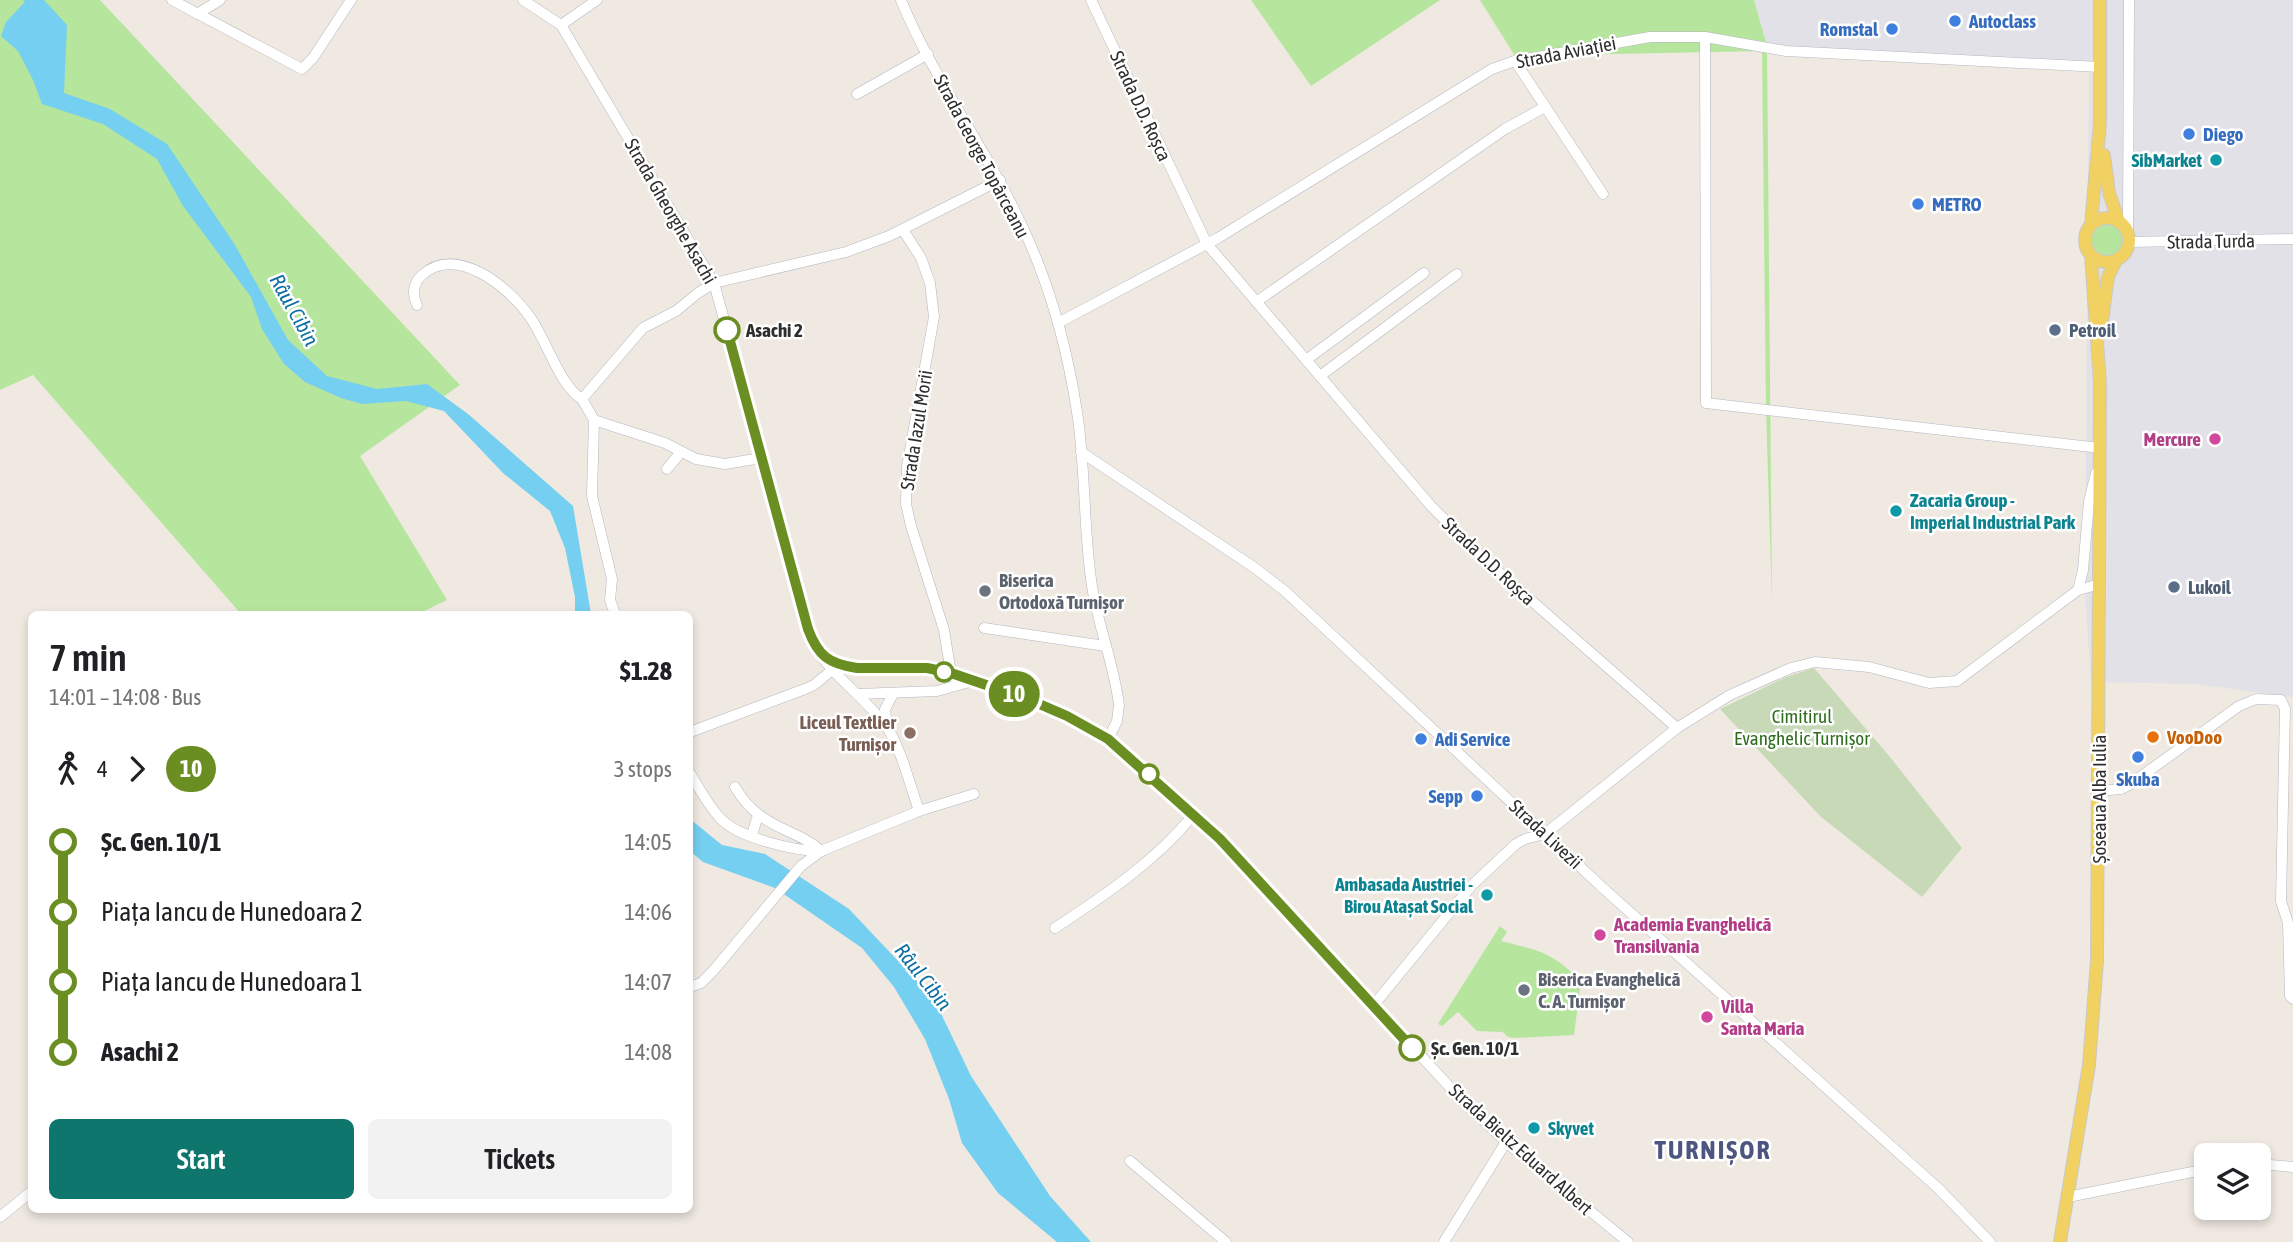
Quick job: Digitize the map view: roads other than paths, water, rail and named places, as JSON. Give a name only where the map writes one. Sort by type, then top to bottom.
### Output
[{"type":"main road","points":[[2100,0],[2100,123],[2096,193],[2091,225],[2085,237],[2086,247],[2091,255],[2103,262],[2116,260],[2124,253],[2128,239],[2123,220],[2109,193],[2100,123]]},
{"type":"main road","points":[[2091,225],[2105,219],[2123,220]]},
{"type":"main road","name":"Șoseaua Alba Iulia","points":[[2060,1242],[2089,1065],[2097,961],[2100,453],[2099,353],[2091,255]]},
{"type":"main road","name":"Șoseaua Alba Iulia","points":[[2099,353],[2106,288],[2116,260]]},
{"type":"street","points":[[172,0],[302,69],[313,58],[351,0]]},
{"type":"street","points":[[197,14],[220,0]]},
{"type":"street","points":[[523,0],[561,25],[597,0]]},
{"type":"street","name":"Strada George Topârceanu","points":[[901,0],[912,27],[1000,180],[1029,241],[1058,323],[1077,412],[1092,586],[1119,705],[1108,739]]},
{"type":"street","name":"Strada D.D. Roșca","points":[[1091,0],[1207,244],[1431,506],[1485,560],[1677,728]]},
{"type":"street","points":[[2123,220],[2129,0]]},
{"type":"street","name":"Strada Gheorghe Asachi","points":[[561,25],[714,283],[808,629],[819,653],[832,670],[858,694],[887,728]]},
{"type":"street","name":"Strada Aviației","points":[[1058,323],[1207,244],[1492,69],[1515,61],[1650,37],[1705,37],[1786,51],[2100,67]]},
{"type":"street","points":[[1705,37],[1706,403],[2100,453],[2089,502],[2083,570],[2078,590]]},
{"type":"street","points":[[857,94],[928,54]]},
{"type":"street","points":[[1515,61],[1603,194]]},
{"type":"street","points":[[1256,302],[1505,129],[1545,107]]},
{"type":"street","points":[[582,399],[643,327],[676,311],[714,283],[846,252],[903,230],[1000,180]]},
{"type":"street","name":"Strada Iazul Morii","points":[[903,230],[920,258],[930,284],[934,317],[907,467],[906,504],[944,630],[951,673]]},
{"type":"street","name":"Strada Turda","points":[[2128,239],[2293,239]]},
{"type":"street","points":[[417,305],[414,290],[417,281],[429,270],[450,264],[463,264],[502,288],[527,312],[568,387],[582,399],[594,420],[592,496],[612,579],[610,600],[614,611]]},
{"type":"street","points":[[1306,360],[1424,273]]},
{"type":"street","points":[[1320,376],[1457,274]]},
{"type":"street","points":[[594,420],[664,443],[696,460],[725,464],[761,457]]},
{"type":"street","points":[[667,469],[681,452]]},
{"type":"street","name":"Strada Livezii","points":[[1081,452],[1255,568],[1286,592],[1545,834],[1939,1189],[1990,1242]]},
{"type":"street","points":[[1373,1006],[1472,885],[1516,844],[1545,834],[1677,728],[1730,695],[1791,668],[1815,662],[1869,667],[1929,683],[1957,681],[2078,590],[2100,584]]},
{"type":"street","points":[[984,628],[1105,646]]},
{"type":"street","name":"Strada Bieltz Eduard Albert","points":[[819,653],[846,667],[927,668],[951,673],[1045,706],[1108,739],[1194,814],[1458,1096],[1506,1142],[1628,1242]]},
{"type":"street","points":[[693,731],[805,689],[832,670]]},
{"type":"street","points":[[858,694],[937,691],[974,681]]},
{"type":"street","points":[[893,694],[885,709],[887,728],[919,811]]},
{"type":"street","points":[[2099,792],[2129,785],[2239,706],[2256,699],[2280,700],[2285,709],[2281,901],[2288,923],[2290,996],[2293,999]]},
{"type":"street","points":[[693,778],[721,820],[730,826],[800,850],[821,851]]},
{"type":"street","points":[[734,787],[758,815],[802,836],[821,851]]},
{"type":"street","points":[[693,986],[701,983],[713,971],[801,866],[821,851],[919,811],[974,794]]},
{"type":"street","points":[[1055,928],[1144,865],[1171,841],[1194,814]]},
{"type":"street","points":[[752,835],[758,815]]},
{"type":"street","points":[[1444,1242],[1506,1142]]},
{"type":"street","points":[[1130,1161],[1226,1242]]},
{"type":"street","points":[[2271,1165],[2293,1167]]},
{"type":"street","points":[[2068,1197],[2194,1172]]},
{"type":"street","points":[[0,1217],[28,1194]]},
{"type":"water","points":[[23,0],[44,0],[67,25],[64,93],[110,109],[167,144],[235,245],[288,340],[327,376],[377,389],[427,384],[468,414],[573,506],[590,611],[575,611],[575,597],[565,548],[550,511],[503,473],[444,411],[406,401],[362,404],[305,382],[284,364],[262,329],[251,297],[183,206],[157,159],[103,124],[42,104],[18,51],[1,36],[6,22],[25,2]]},
{"type":"water","points":[[693,821],[722,845],[765,854],[849,909],[934,999],[971,1076],[1050,1196],[1091,1242],[1057,1242],[998,1193],[962,1143],[949,1099],[925,1039],[894,987],[862,948],[775,888],[703,862],[693,854]]},
{"type":"place","name":"Autoclass","points":[[1955,21]]},
{"type":"place","name":"Romstal","points":[[1892,29]]},
{"type":"place","name":"Diego","points":[[2189,134]]},
{"type":"place","name":"SibMarket","points":[[2216,160]]},
{"type":"place","name":"METRO","points":[[1918,204]]},
{"type":"place","name":"Asachi 2","points":[[727,330]]},
{"type":"place","name":"Petroil","points":[[2055,330]]},
{"type":"place","name":"Mercure","points":[[2215,439]]},
{"type":"place","name":"Zacaria Group - Imperial Industrial Park","points":[[1896,511]]},
{"type":"place","name":"Lukoil","points":[[2174,587]]},
{"type":"place","name":"Biserica Ortodoxă Turnișor","points":[[985,591]]},
{"type":"place","name":"Liceul Textlier Turnișor","points":[[910,733]]},
{"type":"place","name":"VooDoo","points":[[2153,737]]},
{"type":"place","name":"Adi Service","points":[[1421,739]]},
{"type":"place","name":"Skuba","points":[[2138,757]]},
{"type":"place","name":"Sepp","points":[[1477,796]]},
{"type":"place","name":"Ambasada Austriei - Birou Atașat Social","points":[[1487,895]]},
{"type":"place","name":"Academia Evanghelică Transilvania","points":[[1600,935]]},
{"type":"place","name":"Biserica Evanghelică C. A. Turnișor","points":[[1524,990]]},
{"type":"place","name":"Villa Santa Maria","points":[[1707,1017]]},
{"type":"place","name":"Șc. Gen. 10/1","points":[[1412,1048]]},
{"type":"place","name":"Skyvet","points":[[1534,1128]]},
{"type":"district","name":"TURNIȘOR","points":[[1713,1150]]},
{"type":"water label","name":"Râul Cibin","points":[[294,310]]},
{"type":"water label","name":"Râul Cibin","points":[[923,977]]},
{"type":"park label","name":"Cimitirul Evanghelic Turnișor","points":[[1802,727]]}]
